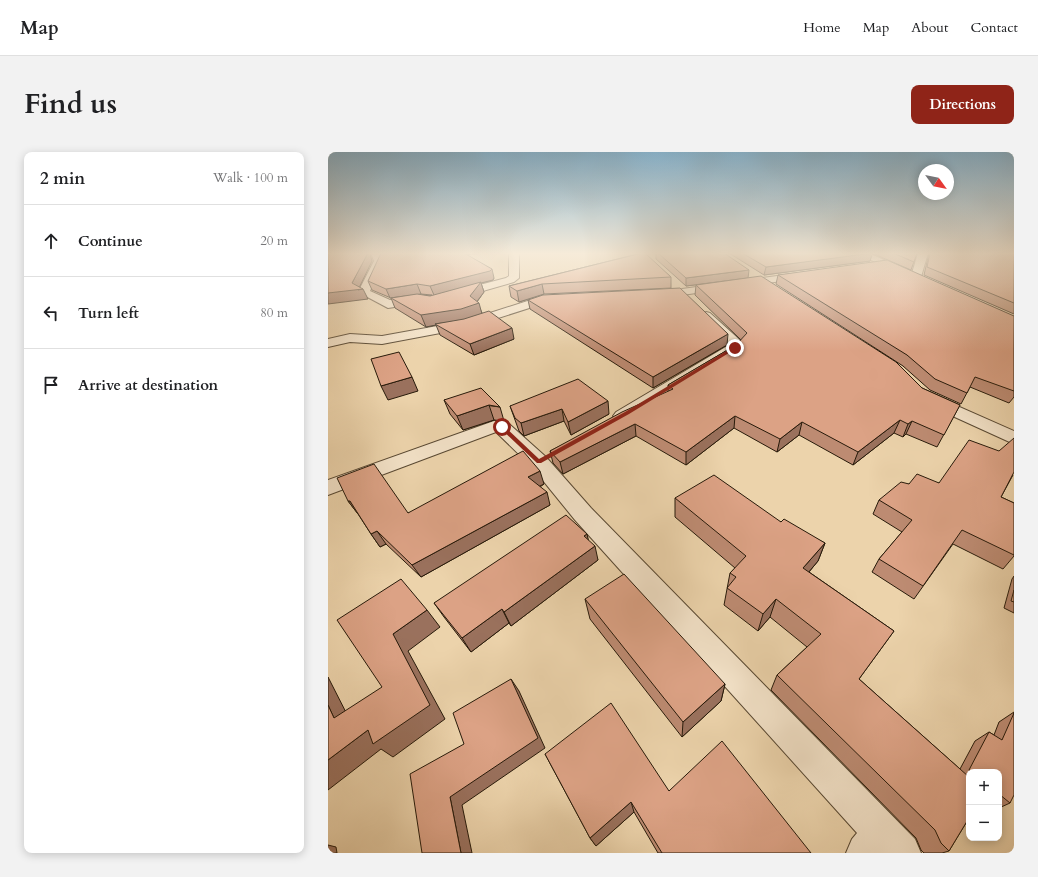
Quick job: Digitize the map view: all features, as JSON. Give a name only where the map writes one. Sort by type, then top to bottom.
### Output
[{"type":"street","points":[[367,286],[364,292],[390,304],[421,299],[434,301],[489,286]]},
{"type":"street","points":[[607,424],[735,348],[737,344],[676,286]]},
{"type":"street","points":[[644,294],[682,292],[734,286]]},
{"type":"street","points":[[770,286],[783,294]]},
{"type":"street","points":[[328,342],[350,338],[389,339],[467,324],[544,300],[567,299]]},
{"type":"street","points":[[918,390],[936,403],[1014,438]]},
{"type":"street","points":[[328,488],[494,426],[502,427],[546,458],[583,514],[883,847]]},
{"type":"building","points":[[328,286],[357,286],[363,289],[328,293]]},
{"type":"building","points":[[379,286],[406,286],[386,289]]},
{"type":"building","points":[[467,286],[478,286],[470,296],[479,303],[461,309],[421,315],[391,298],[417,294],[430,296]]},
{"type":"building","points":[[510,286],[536,286],[517,291]]},
{"type":"building","points":[[697,286],[776,286],[896,362],[922,388],[960,405],[944,435],[912,421],[908,424],[900,420],[858,452],[802,422],[780,439],[735,416],[686,452],[635,424],[560,462],[550,451],[622,412],[673,389],[668,385],[736,345],[747,333]]},
{"type":"building","points":[[795,286],[945,286],[1014,316],[1014,391],[975,377],[967,393],[935,379],[907,355]]},
{"type":"building","points":[[972,286],[1014,286],[1014,303]]},
{"type":"building","points":[[680,288],[728,334],[653,377],[528,300],[543,295]]},
{"type":"building","points":[[489,311],[512,328],[470,344],[435,324],[464,319]]},
{"type":"building","points":[[399,352],[412,377],[381,386],[371,359]]},
{"type":"building","points":[[578,379],[608,401],[568,422],[562,409],[521,423],[515,418],[510,406]]},
{"type":"building","points":[[481,388],[500,407],[489,405],[457,416],[444,400]]},
{"type":"building","points":[[1014,438],[1014,472],[1001,497],[1014,503],[1014,555],[962,530],[923,586],[879,559],[912,520],[879,500],[901,482],[909,484],[917,474],[939,483],[969,440],[999,451]]},
{"type":"building","points":[[523,451],[540,471],[528,477],[547,492],[412,565],[377,531],[371,534],[350,501],[348,501],[337,478],[374,464],[408,513]]},
{"type":"building","points":[[714,475],[781,522],[784,519],[825,543],[803,568],[894,631],[859,679],[966,774],[966,823],[949,851],[941,843],[935,830],[777,675],[821,634],[776,599],[763,614],[727,588],[736,577],[730,573],[746,556],[675,498]]},
{"type":"building","points":[[566,515],[587,534],[584,536],[595,546],[504,612],[502,609],[462,638],[434,603]]},
{"type":"building","points":[[624,574],[725,684],[683,722],[585,599]]},
{"type":"building","points":[[401,579],[427,610],[393,634],[430,705],[373,744],[368,730],[328,760],[328,705],[334,718],[382,687],[337,620]]},
{"type":"building","points":[[1014,590],[1014,602],[1011,601]]},
{"type":"building","points":[[511,679],[538,738],[450,797],[461,853],[422,853],[410,774],[464,744],[453,713]]},
{"type":"building","points":[[611,703],[669,791],[722,741],[811,853],[662,853],[631,802],[590,838],[545,754]]},
{"type":"building","points":[[1014,713],[1014,795],[1010,803],[1002,796],[1002,769],[970,769],[989,732],[1002,740]]},
{"type":"route","points":[[502,427],[539,462],[627,413],[735,348]]}]
